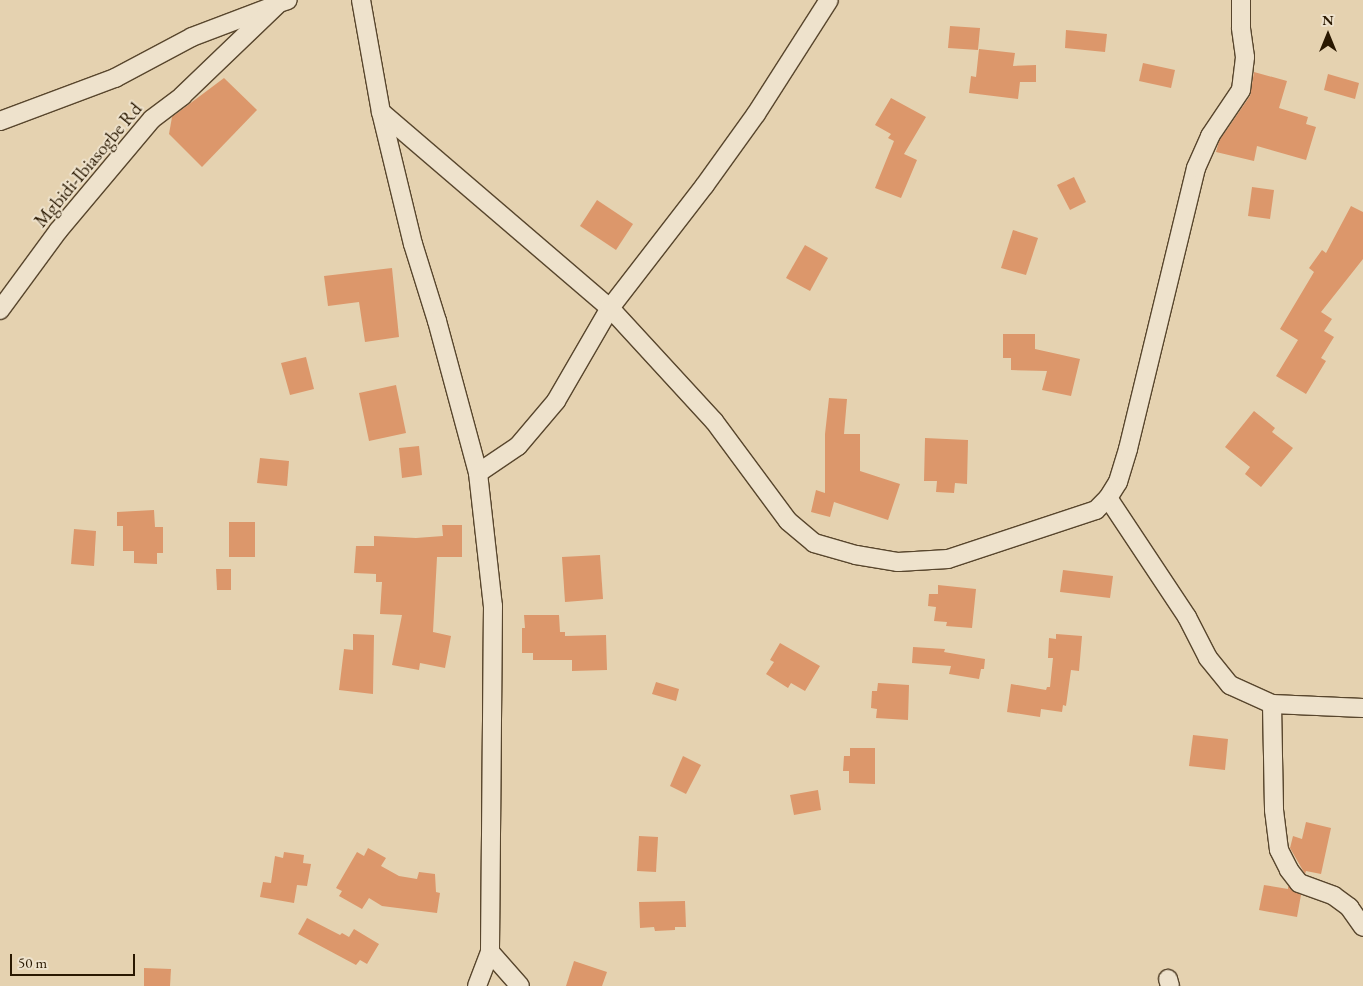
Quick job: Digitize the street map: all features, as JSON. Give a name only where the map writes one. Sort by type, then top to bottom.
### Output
[{"type":"street","points":[[362,0],[381,112],[413,244],[437,321],[478,473],[494,606],[490,952],[476,983]]},
{"type":"street","points":[[478,473],[518,446],[556,401],[610,308],[756,114],[829,0]]},
{"type":"street","points":[[381,112],[610,308],[714,422],[788,521],[814,543],[856,555],[898,562],[948,559],[1074,519],[1096,510],[1108,498],[1118,482],[1128,449],[1196,168],[1210,136],[1241,90],[1245,57],[1241,26],[1241,0]]},
{"type":"street","points":[[0,121],[115,78],[192,37],[284,2]]},
{"type":"street","name":"Mgbidi-Ibiasogbe Rd","points":[[0,310],[58,231],[152,119],[182,96],[284,2]]},
{"type":"street","points":[[1108,498],[1187,616],[1208,658],[1230,685],[1272,704],[1363,708]]},
{"type":"street","points":[[1272,704],[1274,810],[1279,850],[1289,870],[1299,883],[1334,896],[1349,907],[1363,927]]},
{"type":"street","points":[[490,952],[511,982]]},
{"type":"building","points":[[950,26],[980,28],[978,50],[948,48]]},
{"type":"building","points":[[1066,30],[1107,34],[1105,52],[1065,48]]},
{"type":"building","points":[[979,49],[1015,53],[1013,66],[1036,65],[1036,82],[1020,82],[1018,99],[969,93],[971,76],[976,77]]},
{"type":"building","points":[[1143,63],[1175,70],[1171,88],[1139,81]]},
{"type":"building","points":[[1254,72],[1287,81],[1279,108],[1308,117],[1306,124],[1316,127],[1306,160],[1257,146],[1254,161],[1216,152],[1219,141],[1250,96]]},
{"type":"building","points":[[1328,74],[1359,83],[1355,99],[1324,90]]},
{"type":"building","points":[[224,78],[257,110],[202,167],[169,134],[172,117]]},
{"type":"building","points":[[891,98],[926,117],[904,154],[917,160],[901,198],[875,188],[894,141],[888,138],[891,134],[875,125]]},
{"type":"building","points":[[1074,177],[1086,202],[1070,210],[1057,185]]},
{"type":"building","points":[[1252,187],[1274,190],[1270,219],[1248,216]]},
{"type":"building","points":[[597,200],[633,224],[616,250],[580,226]]},
{"type":"building","points":[[1351,206],[1363,212],[1363,259],[1321,312],[1332,319],[1324,331],[1334,337],[1321,358],[1326,361],[1306,394],[1276,376],[1298,340],[1280,329],[1314,272],[1309,268],[1322,250],[1326,253]]},
{"type":"building","points":[[1013,230],[1038,238],[1026,275],[1001,268]]},
{"type":"building","points":[[805,245],[828,258],[810,291],[786,278]]},
{"type":"building","points":[[392,268],[399,337],[365,342],[359,302],[328,306],[324,276]]},
{"type":"building","points":[[1003,334],[1035,334],[1035,349],[1080,359],[1071,396],[1042,390],[1047,371],[1011,370],[1011,358],[1003,358]]},
{"type":"building","points":[[306,357],[314,389],[290,395],[281,363]]},
{"type":"building","points":[[396,385],[406,433],[369,441],[359,393]]},
{"type":"building","points":[[829,398],[847,399],[844,434],[860,434],[860,471],[900,484],[888,520],[834,502],[830,517],[811,512],[816,490],[825,493],[825,434]]},
{"type":"building","points":[[1254,411],[1275,428],[1272,432],[1293,448],[1261,487],[1245,474],[1250,467],[1225,447]]},
{"type":"building","points":[[925,438],[968,440],[967,484],[955,483],[954,493],[936,492],[937,481],[924,481]]},
{"type":"building","points":[[419,446],[422,475],[402,478],[399,448]]},
{"type":"building","points":[[260,458],[289,461],[287,486],[257,483]]},
{"type":"building","points":[[154,510],[155,527],[163,527],[163,553],[157,553],[157,564],[134,563],[134,551],[123,551],[123,526],[117,526],[117,512]]},
{"type":"building","points":[[229,522],[255,522],[255,557],[229,557]]},
{"type":"building","points":[[442,525],[462,525],[462,557],[437,557],[433,632],[451,636],[445,668],[420,663],[419,670],[392,665],[402,615],[380,614],[382,582],[376,582],[376,574],[354,573],[356,546],[374,546],[374,536],[416,538],[443,536]]},
{"type":"building","points":[[74,529],[96,531],[94,566],[71,564]]},
{"type":"building","points":[[600,555],[603,599],[565,602],[562,557]]},
{"type":"building","points":[[216,569],[231,569],[231,590],[217,590]]},
{"type":"building","points":[[1063,570],[1113,576],[1110,598],[1060,592]]},
{"type":"building","points":[[938,585],[976,589],[972,628],[946,626],[947,622],[934,621],[936,607],[928,606],[929,594],[938,594]]},
{"type":"building","points":[[524,615],[559,615],[560,632],[565,632],[565,636],[606,635],[607,670],[572,671],[572,660],[533,660],[533,653],[522,653],[522,628],[525,628]]},
{"type":"building","points":[[353,634],[374,635],[373,694],[339,690],[344,649],[353,650]]},
{"type":"building","points":[[1056,634],[1082,636],[1079,671],[1071,670],[1066,706],[1063,705],[1062,712],[1041,709],[1040,717],[1007,712],[1011,684],[1046,690],[1047,687],[1050,687],[1053,658],[1048,658],[1049,638],[1056,639]]},
{"type":"building","points":[[780,643],[820,666],[805,691],[791,683],[788,688],[766,674],[774,662],[770,660]]},
{"type":"building","points":[[913,647],[945,649],[944,652],[985,659],[984,669],[981,669],[979,679],[949,674],[951,666],[912,663]]},
{"type":"building","points":[[656,682],[679,689],[676,701],[652,694]]},
{"type":"building","points":[[878,683],[909,685],[908,720],[876,718],[877,709],[871,708],[872,691],[877,691]]},
{"type":"building","points":[[1193,735],[1228,739],[1225,770],[1189,766]]},
{"type":"building","points":[[850,748],[875,748],[875,784],[849,783],[849,771],[843,771],[844,756],[850,756]]},
{"type":"building","points":[[683,756],[701,765],[686,794],[670,786]]},
{"type":"building","points":[[818,790],[821,810],[794,815],[790,795]]},
{"type":"building","points":[[1306,822],[1331,828],[1321,874],[1306,871],[1305,874],[1290,848],[1293,836],[1302,839]]},
{"type":"building","points":[[639,836],[658,837],[656,872],[637,871]]},
{"type":"building","points":[[368,848],[386,858],[381,866],[399,876],[417,879],[419,872],[435,874],[436,892],[440,893],[437,913],[382,906],[369,898],[362,909],[339,896],[342,891],[336,888],[357,852],[364,856]]},
{"type":"building","points":[[284,852],[304,855],[303,863],[311,864],[307,886],[297,885],[294,903],[260,897],[263,882],[271,883],[275,856],[283,858]]},
{"type":"building","points":[[1264,885],[1288,889],[1288,886],[1301,895],[1297,917],[1259,910]]},
{"type":"building","points":[[685,901],[686,927],[675,927],[675,930],[655,931],[654,927],[640,928],[639,902]]},
{"type":"building","points":[[307,918],[340,935],[342,933],[349,937],[354,929],[379,944],[367,964],[360,960],[356,965],[298,934]]},
{"type":"building","points":[[574,961],[607,972],[602,986],[566,986]]},
{"type":"building","points":[[144,968],[171,969],[170,986],[144,986]]}]
